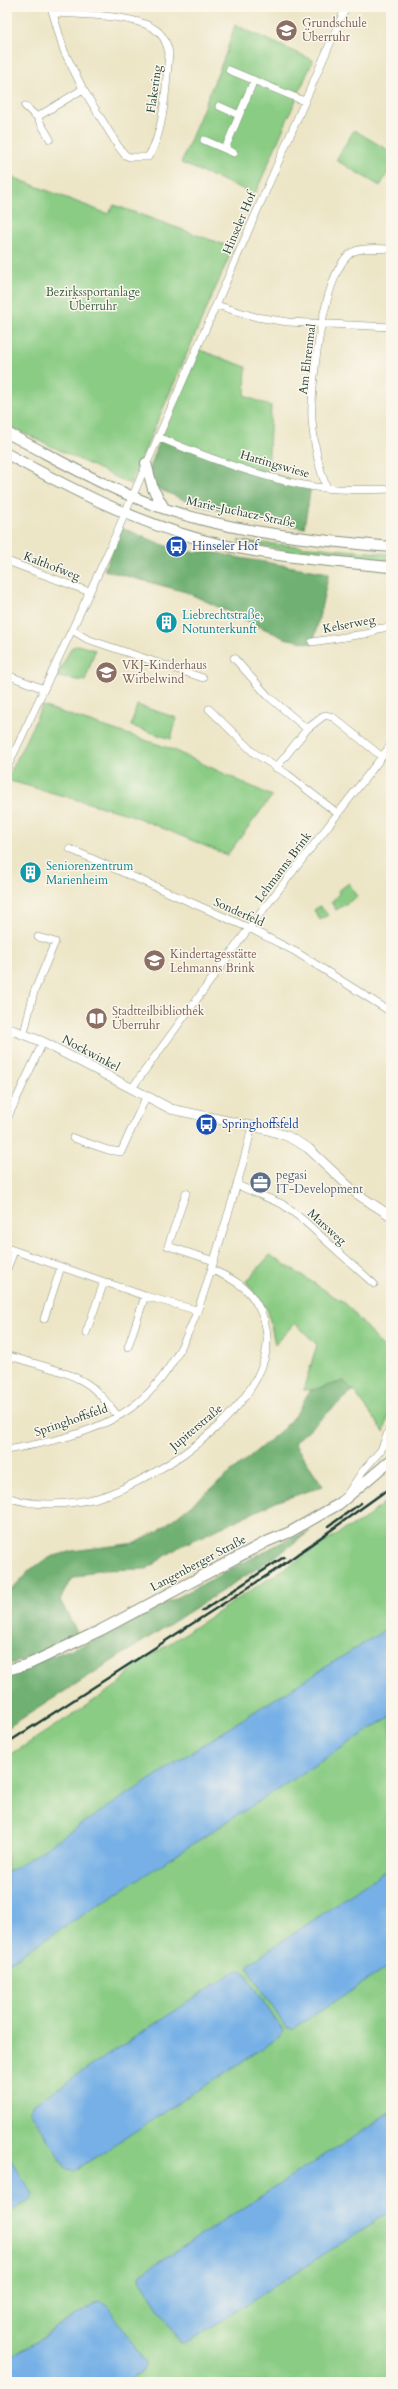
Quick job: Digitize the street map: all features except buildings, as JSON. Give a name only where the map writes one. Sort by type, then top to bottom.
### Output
[{"type":"main road","name":"Marie-Juchacz-Straße","points":[[7,433],[131,496],[164,508],[205,520],[262,532],[326,542],[391,547]]},
{"type":"main road","points":[[7,454],[124,513],[200,539],[261,552],[321,561],[391,567]]},
{"type":"main road","points":[[146,463],[153,489],[164,508]]},
{"type":"main road","name":"Langenberger Straße","points":[[7,1670],[29,1664],[101,1630],[266,1542],[290,1532],[339,1504],[391,1460]]},
{"type":"street","name":"Hinseler Hof","points":[[7,768],[90,592],[346,7]]},
{"type":"street","name":"Flakering","points":[[52,10],[144,23],[154,28],[168,44],[170,53],[163,111],[153,150],[148,157],[130,157],[125,155],[83,90],[64,51],[52,10]]},
{"type":"street","points":[[229,70],[304,102]]},
{"type":"street","points":[[225,149],[254,80]]},
{"type":"street","points":[[38,117],[83,90]]},
{"type":"street","points":[[26,106],[38,117],[50,139]]},
{"type":"street","points":[[219,106],[239,115]]},
{"type":"street","points":[[204,140],[234,153]]},
{"type":"street","name":"Am Ehrenmal","points":[[327,488],[321,473],[312,419],[314,378],[321,324],[332,286],[344,260],[354,251],[391,248]]},
{"type":"street","points":[[216,305],[256,317],[288,322],[391,327]]},
{"type":"street","name":"Hattingswiese","points":[[158,437],[275,477],[327,488],[391,489]]},
{"type":"street","name":"Kalthofweg","points":[[7,561],[90,592]]},
{"type":"street","name":"Kelserweg","points":[[312,642],[371,633],[376,629],[391,627]]},
{"type":"street","points":[[72,630],[87,639],[203,678]]},
{"type":"street","points":[[234,658],[268,696],[307,729]]},
{"type":"street","points":[[7,675],[44,689]]},
{"type":"street","points":[[209,709],[254,754],[287,774],[337,813]]},
{"type":"street","points":[[276,768],[307,729],[325,715],[333,717],[381,756]]},
{"type":"street","name":"Lehmanns Brink","points":[[132,1088],[249,928],[391,745]]},
{"type":"street","name":"Sonderfeld","points":[[70,850],[249,928],[296,952],[391,1012]]},
{"type":"street","points":[[24,1033],[34,992],[55,942],[38,937]]},
{"type":"street","name":"Nockwinkel","points":[[7,1028],[24,1033],[43,1042],[171,1109],[278,1132],[308,1148],[357,1194],[391,1216]]},
{"type":"street","points":[[7,1119],[43,1042]]},
{"type":"street","points":[[73,1138],[121,1152],[146,1097]]},
{"type":"street","points":[[7,1099],[15,1103]]},
{"type":"street","name":"Springhoffsfeld","points":[[7,1450],[48,1442],[118,1416],[147,1394],[162,1376],[173,1360],[196,1310],[212,1270],[237,1186],[252,1126]]},
{"type":"street","name":"Marsweg","points":[[237,1186],[282,1204],[302,1218],[374,1284]]},
{"type":"street","points":[[186,1193],[168,1246],[214,1261]]},
{"type":"street","points":[[7,1248],[145,1296],[196,1310]]},
{"type":"street","points":[[7,1269],[14,1251]]},
{"type":"street","points":[[44,1319],[60,1267]]},
{"type":"street","name":"Jupiterstraße","points":[[7,1497],[42,1504],[64,1503],[97,1498],[124,1487],[174,1460],[213,1430],[241,1402],[258,1375],[266,1353],[268,1331],[260,1307],[248,1290],[230,1278],[212,1270]]},
{"type":"street","points":[[86,1333],[104,1282]]},
{"type":"street","points":[[128,1347],[145,1296]]},
{"type":"street","name":"Springhoffsfeld","points":[[7,1355],[68,1375],[85,1383],[100,1395],[118,1416]]},
{"type":"street","points":[[339,1504],[362,1472],[381,1450],[391,1426]]},
{"type":"green space","points":[[235,25],[313,60],[255,194],[181,163],[226,53]]},
{"type":"green space","points":[[354,130],[391,152],[391,167],[380,186],[336,160]]},
{"type":"green space","name":"Bezirkssportanlage Überruhr","points":[[7,175],[108,214],[114,205],[233,248],[130,484],[7,425]]},
{"type":"green space","points":[[197,349],[246,367],[245,396],[271,406],[268,474],[161,438]]},
{"type":"green space","points":[[160,439],[311,486],[304,528],[196,505],[145,483]]},
{"type":"green space","points":[[122,528],[181,552],[213,552],[329,573],[313,644],[284,638],[186,592],[104,570]]},
{"type":"green space","points":[[238,541],[391,554],[391,562],[293,552]]},
{"type":"green space","points":[[78,645],[95,650],[85,681],[57,677],[71,648]]},
{"type":"green space","points":[[137,705],[177,718],[171,739],[131,726]]},
{"type":"green space","points":[[42,706],[169,748],[272,796],[227,855],[131,815],[7,780]]},
{"type":"green space","points":[[349,883],[357,897],[336,910],[331,902],[339,894],[338,891]]},
{"type":"green space","points":[[320,906],[328,915],[320,920],[314,910]]},
{"type":"green space","points":[[270,1255],[346,1304],[391,1356],[391,1408],[384,1432],[353,1390],[344,1381],[321,1389],[303,1390],[317,1345],[295,1323],[275,1344],[268,1311],[246,1282]]},
{"type":"green space","points":[[344,1381],[353,1390],[294,1443],[323,1486],[276,1502],[179,1547],[146,1569],[97,1570],[71,1579],[60,1600],[78,1634],[21,1661],[7,1665],[7,1594],[31,1569],[51,1557],[72,1551],[136,1543],[158,1531],[284,1428],[299,1410],[309,1391]]},
{"type":"green space","points":[[391,1497],[391,2382],[127,2382],[142,2372],[98,2301],[7,2360],[7,1757],[121,1683],[135,1666],[345,1529],[363,1521]]},
{"type":"green space","points":[[310,1531],[272,1559],[7,1728],[7,1672],[97,1640],[284,1541]]},
{"type":"water","points":[[391,1626],[391,1716],[7,1964],[7,1873],[241,1720]]},
{"type":"water","points":[[391,1867],[391,1965],[294,2028],[286,2028],[247,1968],[249,1964]]},
{"type":"water","points":[[242,1970],[283,2031],[280,2037],[74,2171],[67,2170],[30,2111],[34,2104],[235,1971]]},
{"type":"water","points":[[391,2112],[391,2211],[185,2344],[181,2344],[140,2279],[141,2274]]},
{"type":"water","points":[[7,2154],[33,2194],[31,2199],[7,2214]]},
{"type":"water","points":[[98,2301],[107,2304],[146,2365],[142,2372],[127,2382],[7,2382],[7,2360]]},
{"type":"railway","points":[[7,1743],[274,1571],[391,1487]]},
{"type":"railway","points":[[329,1526],[361,1503]]},
{"type":"railway","points":[[202,1611],[284,1557]]},
{"type":"place","name":"Grundschule Überruhr","points":[[286,30]]},
{"type":"place","name":"Hinseler Hof","points":[[177,546]]},
{"type":"place","name":"Liebrechtstraße, Notunterkunft","points":[[166,622]]},
{"type":"place","name":"VKJ-Kinderhaus Wirbelwind","points":[[107,672]]},
{"type":"place","name":"Seniorenzentrum Marienheim","points":[[30,873]]},
{"type":"place","name":"Kindertagesstätte Lehmanns Brink","points":[[154,961]]},
{"type":"place","name":"Stadtteilbibliothek Überruhr","points":[[96,1018]]},
{"type":"place","name":"Springhoffsfeld","points":[[206,1124]]},
{"type":"place","name":"pegasi IT-Development","points":[[261,1182]]}]
